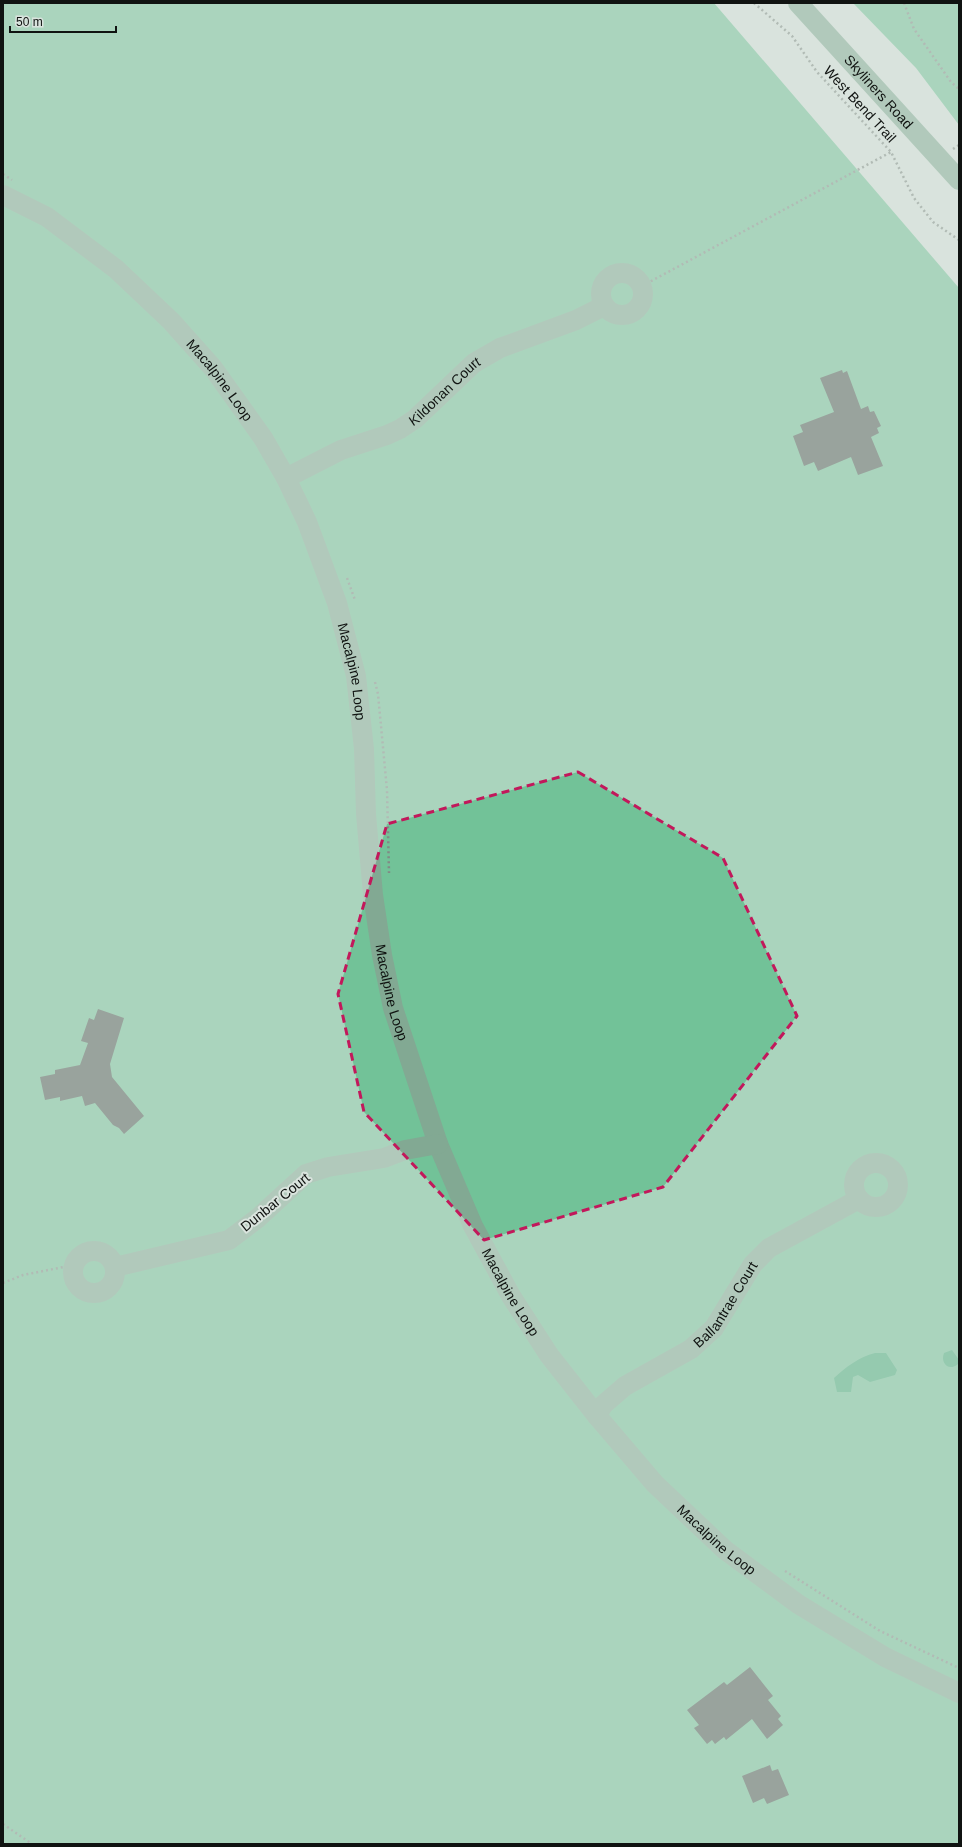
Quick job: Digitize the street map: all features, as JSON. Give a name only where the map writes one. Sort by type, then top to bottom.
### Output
[{"type":"street","name":"Skyliners Road","points":[[798,3],[957,174]]},
{"type":"street","name":"Macalpine Loop","points":[[8,188],[116,269],[171,321],[213,368],[263,438],[286,478],[307,522],[337,603],[356,676],[364,749],[366,814],[373,895],[382,955],[393,1008],[438,1144],[473,1226],[511,1296],[549,1355],[597,1416],[655,1484],[725,1550],[804,1608],[884,1657],[959,1693]]},
{"type":"street","points":[[622,272],[630,274],[638,279],[642,286],[642,301],[637,309],[630,314],[620,315],[612,313],[604,306],[601,296],[602,286],[613,274],[622,272]]},
{"type":"street","name":"Kildonan Court","points":[[286,478],[341,450],[387,435],[400,429],[415,418],[474,363],[500,348],[576,320],[604,306]]},
{"type":"street","name":"Dunbar Court","points":[[115,1267],[229,1240],[258,1218],[306,1174],[328,1167],[384,1158],[405,1150],[438,1144]]},
{"type":"street","name":"Ballantrae Court","points":[[597,1416],[603,1405],[625,1386],[691,1349],[714,1328],[752,1264],[768,1248],[859,1199]]},
{"type":"street","points":[[94,1250],[102,1252],[110,1257],[115,1267],[114,1279],[109,1287],[102,1292],[92,1293],[84,1291],[76,1284],[72,1274],[74,1265],[82,1255],[94,1250]]},
{"type":"path","name":"West Bend Trail","points":[[754,3],[792,36],[817,72],[891,152],[914,198],[933,222],[959,240]]},
{"type":"path","points":[[904,3],[914,29],[951,82],[959,89]]},
{"type":"path","points":[[642,286],[891,152]]},
{"type":"path","points":[[3,174],[8,188]]},
{"type":"path","points":[[344,571],[353,592],[357,607]]},
{"type":"path","points":[[374,680],[378,694],[386,790],[390,879]]},
{"type":"path","points":[[3,1283],[23,1275],[74,1265]]},
{"type":"path","points":[[780,1568],[880,1631],[959,1668]]},
{"type":"path","points":[[3,1824],[32,1844]]},
{"type":"highlighted area","points":[[578,772],[723,858],[797,1016],[663,1187],[484,1240],[364,1112],[338,994],[387,824]]},
{"type":"shaded area","points":[[3,3],[714,3],[959,288],[959,1844],[3,1844]]},
{"type":"shaded area","points":[[853,3],[959,3],[959,125],[916,68]]},
{"type":"shaded area","points":[[952,1350],[959,1360],[958,1364],[949,1367],[944,1363],[943,1357],[944,1353]]},
{"type":"shaded area","points":[[875,1353],[886,1353],[897,1370],[895,1375],[870,1382],[858,1375],[853,1377],[851,1392],[837,1392],[834,1378],[853,1363]]},
{"type":"building","points":[[842,370],[843,373],[847,371],[861,409],[868,406],[870,412],[874,411],[881,426],[877,428],[879,433],[871,437],[883,466],[858,475],[851,457],[818,471],[814,462],[804,466],[793,436],[803,432],[800,425],[834,412],[820,378]]},
{"type":"building","points":[[98,1009],[124,1018],[110,1064],[112,1077],[144,1116],[124,1134],[119,1128],[113,1125],[95,1103],[85,1106],[82,1096],[60,1101],[60,1097],[45,1100],[40,1077],[55,1074],[55,1070],[80,1065],[88,1043],[81,1041],[89,1018],[94,1020]]},
{"type":"building","points":[[750,1667],[773,1696],[768,1700],[781,1716],[778,1719],[783,1725],[767,1739],[752,1719],[726,1740],[724,1737],[715,1744],[712,1740],[707,1744],[694,1728],[699,1725],[687,1710],[724,1682],[727,1685]]},
{"type":"building","points":[[770,1765],[772,1771],[778,1769],[789,1795],[767,1804],[764,1798],[753,1803],[742,1776]]}]
